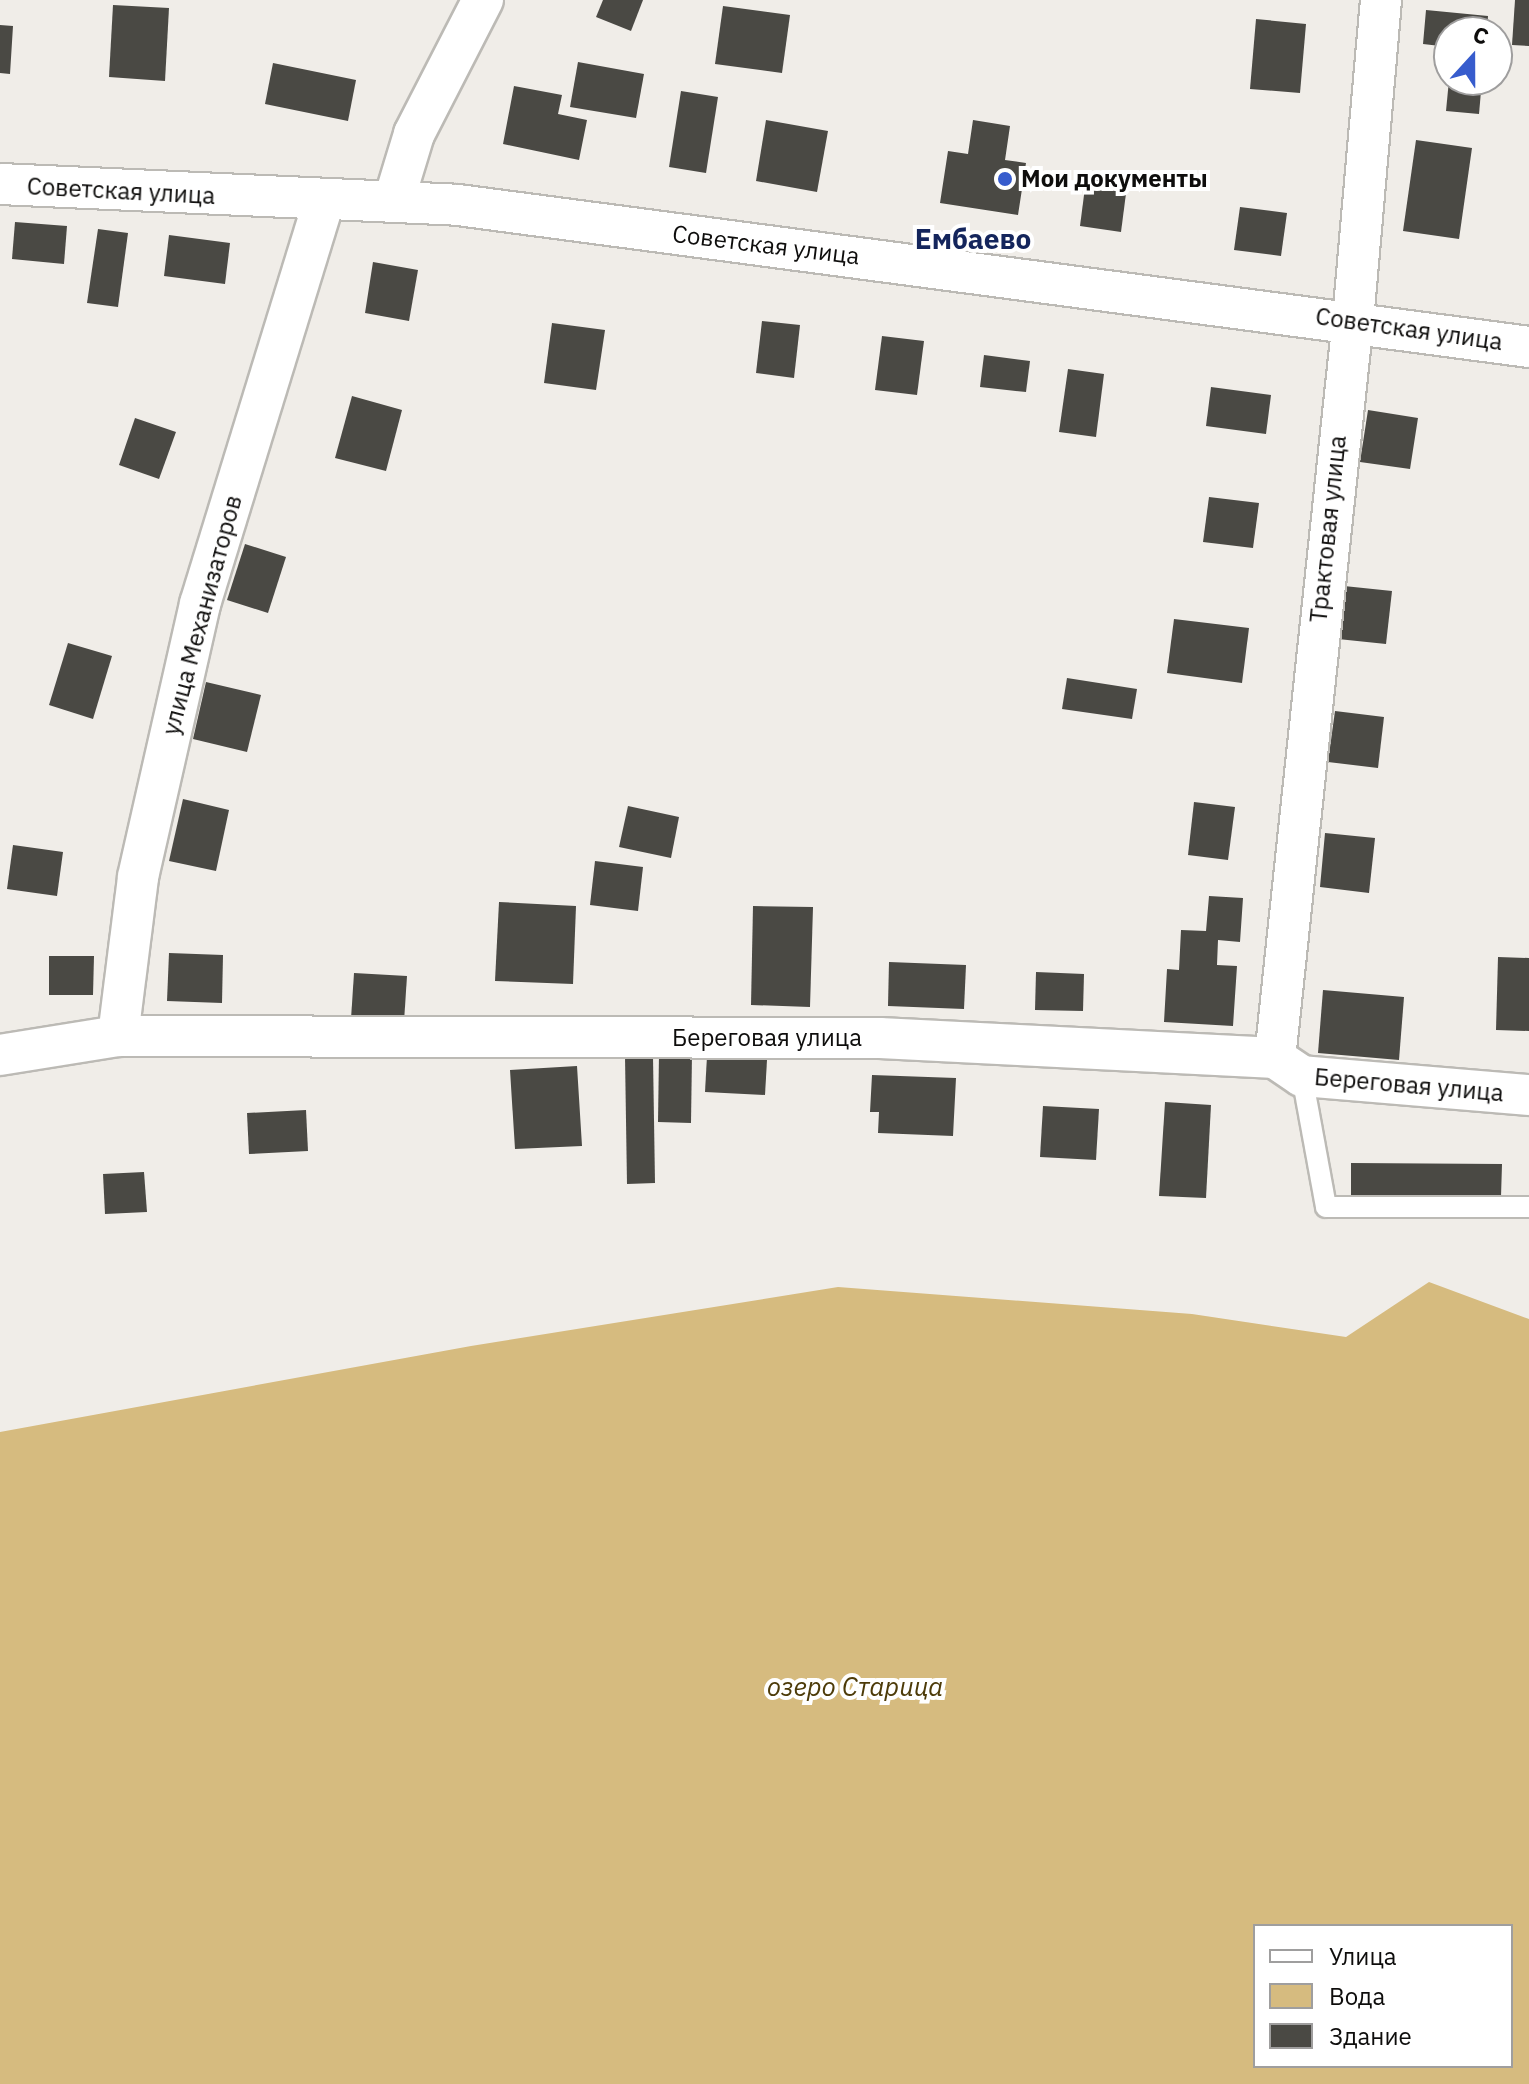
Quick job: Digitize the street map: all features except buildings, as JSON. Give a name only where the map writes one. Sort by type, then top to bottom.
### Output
[{"type":"street","points":[[394,200],[414,134],[483,0]]},
{"type":"street","name":"Трактовая улица","points":[[1289,1067],[1381,0]]},
{"type":"street","name":"Советская улица","points":[[0,184],[324,202],[394,200],[1353,320],[1529,347]]},
{"type":"street","name":"улица Механизаторов","points":[[118,1036],[138,877],[200,604],[324,202]]},
{"type":"street","name":"Береговая улица","points":[[0,1055],[118,1036],[880,1038],[1289,1067],[1529,1095]]},
{"type":"lane","points":[[1289,1067],[1326,1207],[1529,1207]]},
{"type":"water","name":"озеро Старица","points":[[1429,1282],[1529,1319],[1529,2084],[0,2084],[0,1432],[471,1346],[838,1287],[1192,1314],[1346,1337]]},
{"type":"place","name":"Мои документы","points":[[1005,179]]},
{"type":"district","name":"Ембаево","points":[[973,239]]}]
